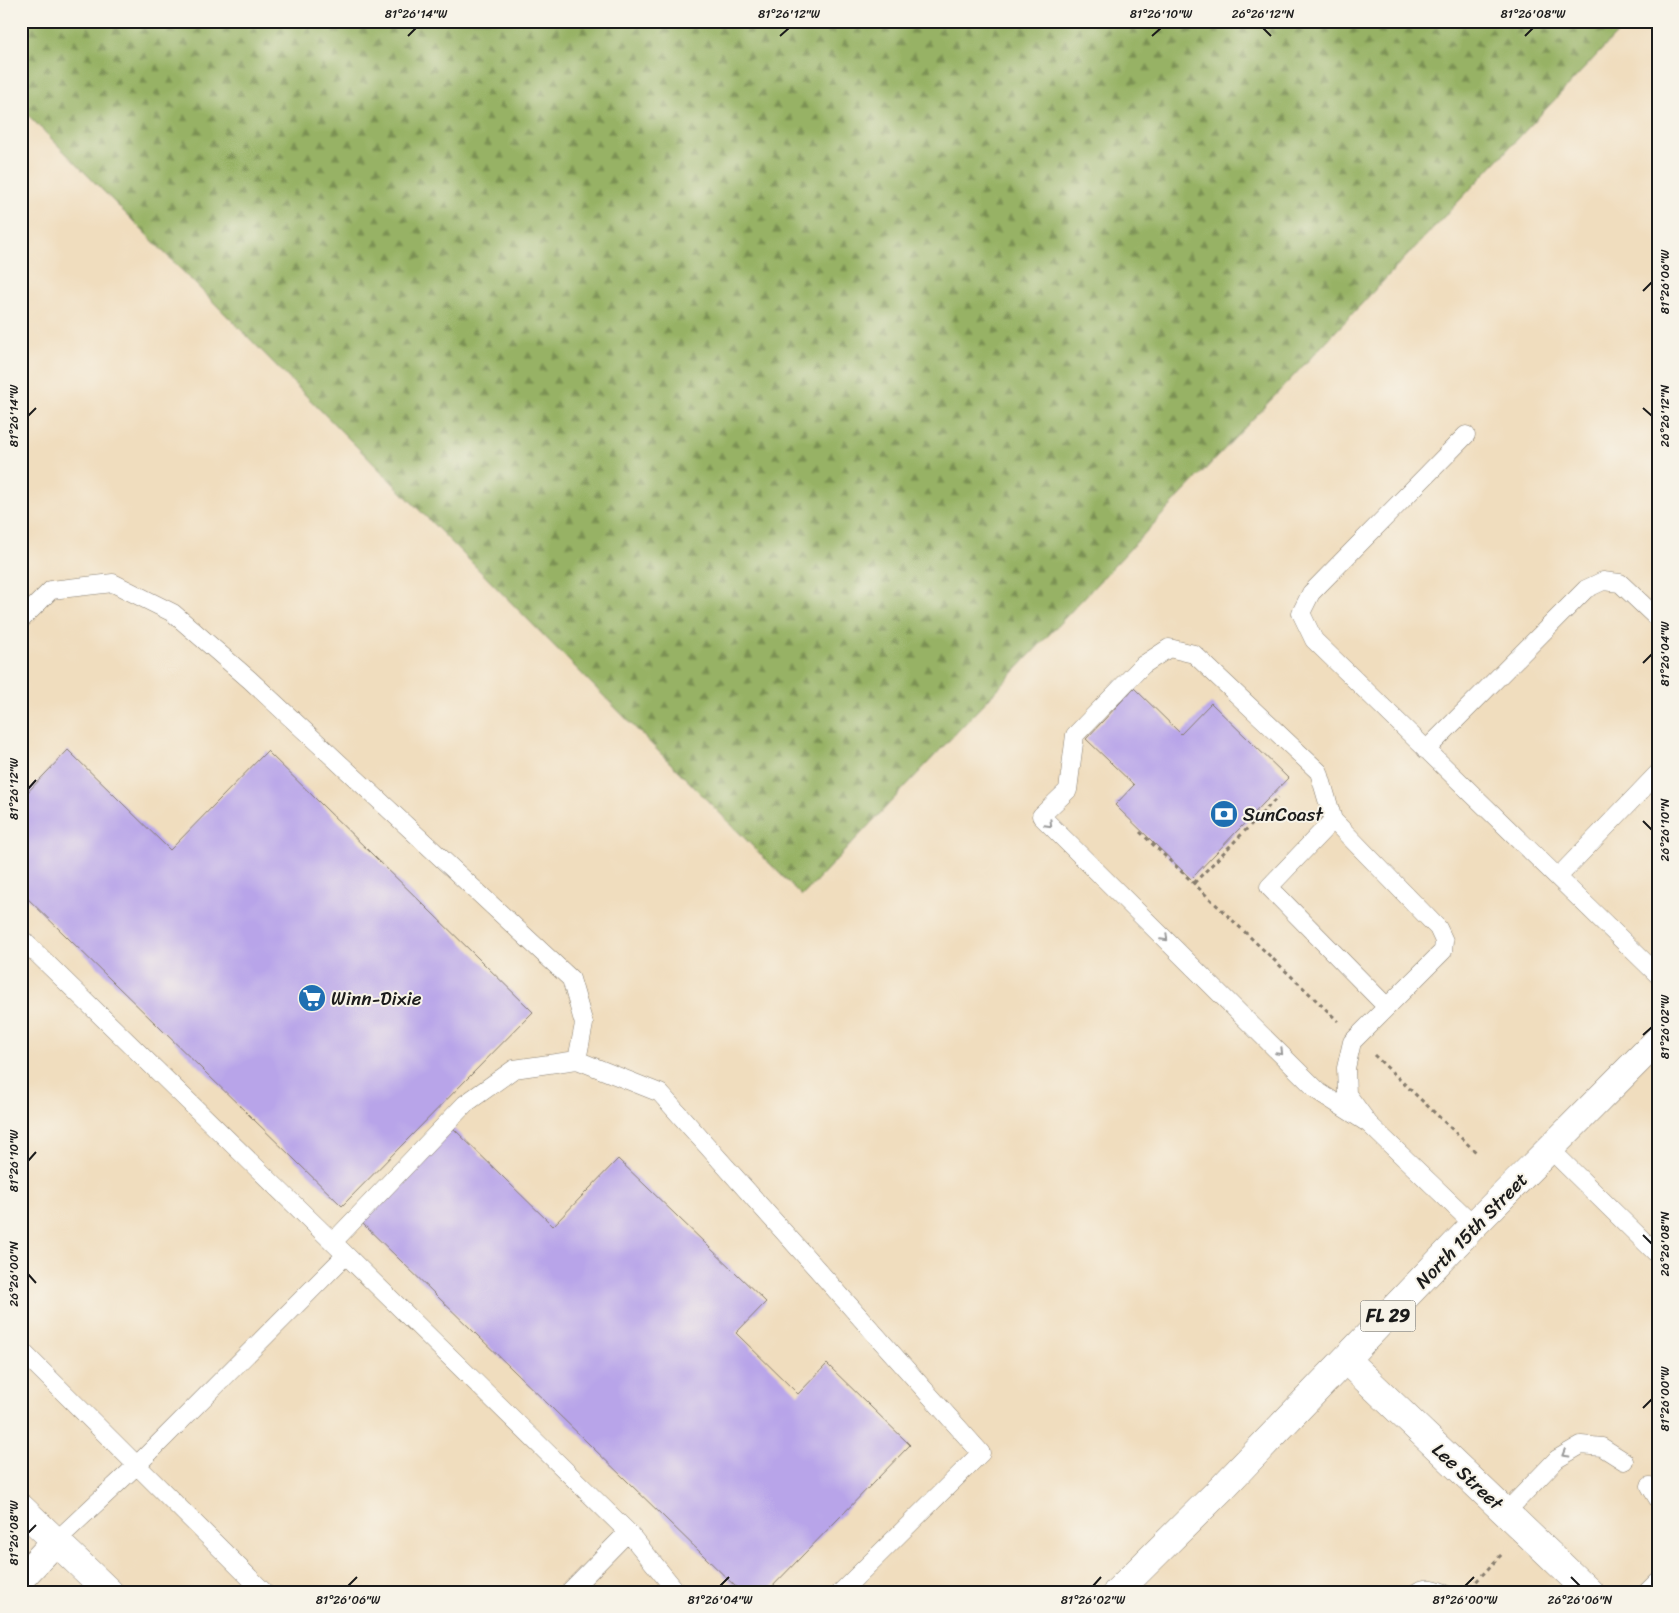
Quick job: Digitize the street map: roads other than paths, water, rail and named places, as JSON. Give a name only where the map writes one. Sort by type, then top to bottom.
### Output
[{"type":"main road","name":"North 15th Street","points":[[1116,1592],[1225,1485],[1474,1225],[1550,1149],[1654,1051]]},
{"type":"main road","name":"Lee Street","points":[[1346,1360],[1589,1592]]},
{"type":"main road","points":[[21,1508],[109,1592]]},
{"type":"main road","points":[[21,1578],[56,1541]]},
{"type":"lane","points":[[1466,435],[1311,593],[1301,613],[1314,640],[1658,975]]},
{"type":"lane","points":[[1426,750],[1586,589],[1603,581],[1620,583],[1658,619]]},
{"type":"lane","points":[[21,620],[51,590],[113,583],[173,613],[250,680],[571,979],[584,1024],[577,1060]]},
{"type":"lane","points":[[1369,1124],[1319,1092],[1041,816],[1068,790],[1075,735],[1143,665],[1169,648],[1194,654],[1319,772],[1333,820],[1438,928],[1444,941],[1443,951],[1352,1042],[1346,1068],[1347,1094],[1369,1124],[1474,1225]]},
{"type":"lane","points":[[1558,877],[1658,773]]},
{"type":"lane","points":[[1333,820],[1269,887],[1387,1007]]},
{"type":"lane","points":[[21,938],[628,1532],[677,1592]]},
{"type":"lane","points":[[333,1242],[465,1104],[514,1069],[577,1060],[660,1093],[981,1453],[841,1592]]},
{"type":"lane","points":[[1550,1149],[1658,1254]]},
{"type":"lane","points":[[56,1541],[137,1465],[346,1255]]},
{"type":"lane","points":[[21,1350],[264,1592]]},
{"type":"lane","points":[[1506,1512],[1557,1459],[1581,1445],[1602,1447],[1624,1461]]},
{"type":"lane","points":[[568,1592],[628,1532]]},
{"type":"lane","points":[[1647,1592],[1658,1581]]},
{"type":"lane","points":[[1417,1592],[1423,1588],[1442,1592]]},
{"type":"place","name":"SunCoast","points":[[1224,814]]},
{"type":"place","name":"Winn-Dixie","points":[[312,998]]}]
